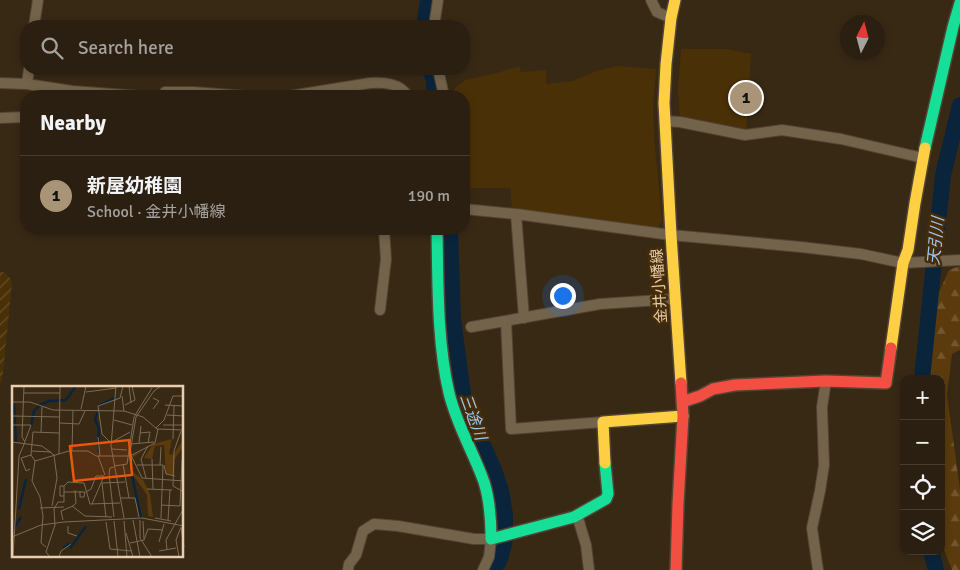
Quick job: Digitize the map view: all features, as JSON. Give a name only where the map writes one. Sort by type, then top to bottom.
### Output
[{"type":"street","points":[[35,20],[38,0]]},
{"type":"street","points":[[435,20],[438,0]]},
{"type":"street","points":[[651,0],[657,12],[671,18]]},
{"type":"street","name":"金井小幡線","points":[[676,0],[671,18],[664,103],[683,416],[676,570]]},
{"type":"street","points":[[682,402],[713,389],[735,385],[826,381],[886,383],[903,263],[908,250],[923,158],[960,3]]},
{"type":"street","points":[[27,84],[28,75]]},
{"type":"street","points":[[439,75],[443,90]]},
{"type":"street","points":[[324,90],[370,82],[382,82],[402,90]]},
{"type":"street","points":[[0,83],[27,84],[66,90]]},
{"type":"street","points":[[0,118],[20,116]]},
{"type":"street","points":[[665,121],[680,122],[745,135],[782,130],[841,140],[923,158]]},
{"type":"street","points":[[470,210],[671,235],[860,254],[903,263],[959,260]]},
{"type":"street","points":[[516,214],[524,318]]},
{"type":"street","points":[[380,310],[386,259],[384,235]]},
{"type":"street","points":[[437,235],[440,318],[445,371],[450,399],[456,419],[482,477],[492,523],[489,557],[483,570]]},
{"type":"street","points":[[471,327],[600,304],[675,299]]},
{"type":"street","points":[[506,321],[511,429],[683,416]]},
{"type":"street","points":[[818,570],[812,528],[824,465],[822,407],[826,381]]},
{"type":"street","points":[[348,570],[349,564],[356,554],[363,531],[374,524],[491,539],[577,515],[606,499],[608,494],[603,422]]},
{"type":"street","points":[[577,515],[586,545],[589,570]]},
{"type":"shaded area","points":[[681,49],[726,49],[751,54],[746,133],[680,120],[678,89]]},
{"type":"shaded area","points":[[519,66],[521,72],[546,70],[546,84],[573,81],[597,71],[617,66],[656,69],[653,105],[654,137],[662,220],[658,228],[512,209],[510,188],[470,188],[470,90],[453,90],[465,80]]},
{"type":"shaded area","points":[[0,271],[10,278],[12,283],[2,381],[0,383]]},
{"type":"green space","points":[[960,266],[960,350],[952,354],[947,395],[960,490],[960,570],[952,570],[945,552],[945,375],[930,375],[935,301],[949,270]]},
{"type":"waterway","name":"三途川","points":[[425,20],[428,0]]},
{"type":"waterway","name":"三途川","points":[[432,75],[434,90]]},
{"type":"waterway","name":"天引川","points":[[922,375],[943,175],[960,105]]},
{"type":"waterway","name":"三途川","points":[[450,235],[453,319],[464,402],[494,470],[501,491],[505,515],[505,540],[500,559],[494,570]]},
{"type":"waterway","name":"天引川","points":[[932,555],[936,570]]},
{"type":"traffic: fast","points":[[925,148],[960,3]]},
{"type":"traffic: fast","points":[[437,235],[439,312],[445,373],[456,416],[486,489],[490,510],[491,539],[574,517],[606,499],[608,494],[605,463]]},
{"type":"traffic: slow","points":[[675,0],[666,64],[664,103],[681,383]]},
{"type":"traffic: slow","points":[[891,348],[903,263],[908,250],[925,148]]},
{"type":"traffic: slow","points":[[605,463],[603,422],[683,416]]},
{"type":"traffic: jam","points":[[682,402],[713,389],[735,385],[826,381],[886,383],[891,348]]},
{"type":"traffic: jam","points":[[676,570],[683,416],[681,383]]},
{"type":"place","name":"新屋幼稚園","points":[[746,98]]}]
